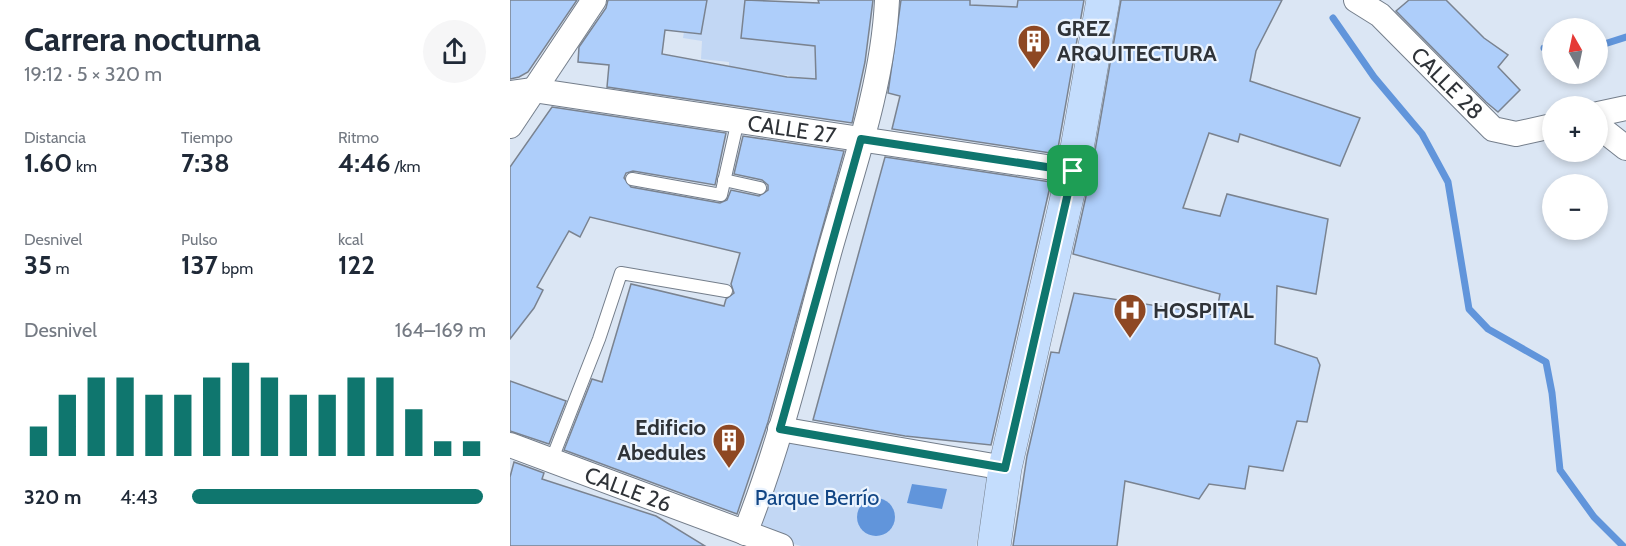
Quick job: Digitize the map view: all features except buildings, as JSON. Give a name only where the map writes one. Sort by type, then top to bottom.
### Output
[{"type":"main road","points":[[994,546],[1005,468],[1073,171],[1103,0]]},
{"type":"street","points":[[510,126],[522,91],[594,0]]},
{"type":"street","points":[[748,540],[861,139],[885,37],[887,0]]},
{"type":"street","name":"CALLE 28","points":[[1356,0],[1380,15],[1493,129],[1516,134],[1542,128]]},
{"type":"street","name":"CALLE 27","points":[[522,91],[738,120],[1073,171]]},
{"type":"street","points":[[1608,112],[1626,108]]},
{"type":"street","points":[[1608,134],[1626,148]]},
{"type":"street","points":[[780,429],[1005,468]]},
{"type":"street","name":"CALLE 26","points":[[510,445],[552,459],[748,540],[781,546]]},
{"type":"lane","points":[[632,179],[721,195],[738,120]]},
{"type":"lane","points":[[724,180],[760,188]]},
{"type":"lane","points":[[552,459],[599,339],[621,273],[726,291]]},
{"type":"green space","points":[[707,0],[745,0],[742,38],[815,46],[816,79],[729,68],[729,62],[701,59],[702,41],[683,38],[687,13],[705,14]]},
{"type":"green space","points":[[969,0],[1018,0],[1017,7],[970,5]]},
{"type":"green space","name":"Parque Berrío","points":[[783,442],[990,476],[976,546],[801,546],[750,532]]},
{"type":"water","points":[[912,484],[947,489],[942,509],[907,503]]},
{"type":"water","points":[[876,498],[890,503],[895,517],[890,531],[876,536],[862,531],[857,517],[862,503]]},
{"type":"waterway","points":[[1333,18],[1374,77],[1422,134],[1448,182],[1469,309],[1488,329],[1546,362],[1552,393],[1560,470],[1594,517],[1623,546]]},
{"type":"waterway","points":[[1608,43],[1626,37]]},
{"type":"place","name":"GREZ ARQUITECTURA","points":[[1034,70]]},
{"type":"place","name":"HOSPITAL","points":[[1130,339]]},
{"type":"place","name":"Edificio Abedules","points":[[729,469]]},
{"type":"route","points":[[861,139],[1073,171],[1005,468],[780,429],[861,139]]}]
